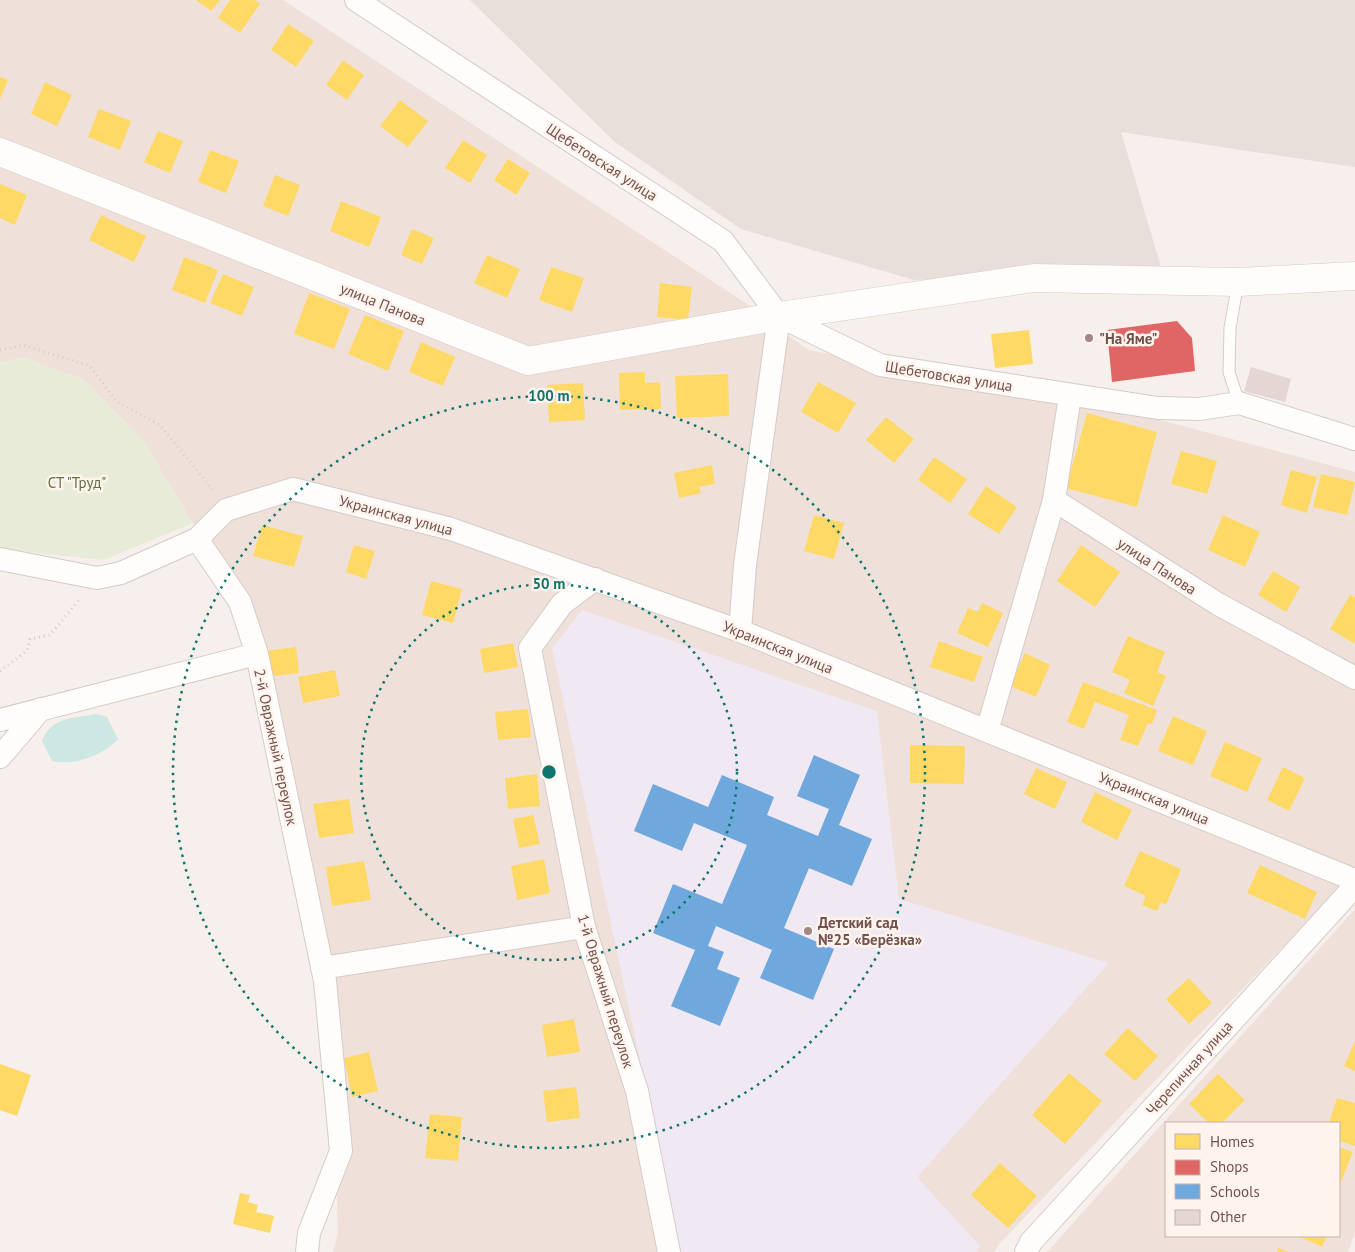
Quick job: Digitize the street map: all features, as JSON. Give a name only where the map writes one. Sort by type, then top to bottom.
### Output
[{"type":"street","name":"Щебетовская улица","points":[[356,0],[723,241],[779,316],[880,365],[1070,396],[1158,408],[1199,409],[1239,403],[1355,439]]},
{"type":"street","name":"улица Панова","points":[[0,152],[528,361],[779,316],[1034,278],[1238,282],[1355,276]]},
{"type":"street","points":[[740,631],[745,565],[779,316]]},
{"type":"street","points":[[987,731],[1054,500],[1070,396]]},
{"type":"street","name":"Украинская улица","points":[[198,539],[226,510],[293,488],[451,529],[740,631],[1355,880]]},
{"type":"street","name":"улица Панова","points":[[1054,500],[1218,604],[1355,678]]},
{"type":"street","points":[[0,559],[97,578],[121,573],[198,539]]},
{"type":"street","name":"2-й Овражный переулок","points":[[198,539],[240,602],[257,654],[322,968],[341,1151],[309,1233],[307,1252]]},
{"type":"street","name":"1-й Овражный переулок","points":[[595,579],[562,604],[530,648],[584,927],[637,1092],[670,1252]]},
{"type":"street","points":[[0,720],[257,654]]},
{"type":"street","points":[[0,757],[41,709]]},
{"type":"street","name":"Черепичная улица","points":[[1026,1252],[1031,1242],[1355,886]]},
{"type":"street","points":[[322,968],[584,927]]},
{"type":"lane","points":[[1238,282],[1230,328],[1229,372],[1239,403]]},
{"type":"path","points":[[0,350],[23,345],[90,366],[116,401],[160,425],[204,476],[226,510]]},
{"type":"path","points":[[0,671],[27,651],[30,639],[50,635],[97,578]]},
{"type":"shaded area","points":[[0,0],[283,0],[747,304],[808,350],[1119,409],[1355,472],[1355,871],[1000,1243],[994,1252],[333,1252],[338,1234],[331,1004],[267,677],[215,552],[193,523],[144,442],[85,380],[22,357],[0,363]]},
{"type":"shaded area","points":[[470,0],[1355,0],[1355,167],[1121,132],[1161,267],[914,280],[741,229],[615,142]]},
{"type":"shaded area","name":"Детский сад №25 «Берёзка»","points":[[582,610],[877,711],[899,899],[1109,963],[917,1177],[980,1246],[976,1252],[681,1252],[552,648]]},
{"type":"shaded area","points":[[1355,909],[1355,1232],[1348,1252],[1047,1252]]},
{"type":"green space","name":"СТ \"Труд\"","points":[[22,357],[85,380],[144,442],[193,523],[104,560],[0,549],[0,363]]},
{"type":"water","points":[[96,714],[107,717],[118,739],[105,750],[88,758],[70,762],[52,761],[42,741],[51,727],[64,720]]},
{"type":"building: Homes","points":[[196,0],[220,0],[211,11]]},
{"type":"building: Homes","points":[[230,0],[255,0],[260,4],[240,33],[218,18]]},
{"type":"building: Homes","points":[[288,24],[314,41],[296,67],[271,50]]},
{"type":"building: Homes","points":[[343,60],[364,75],[347,100],[326,85]]},
{"type":"building: Homes","points":[[0,77],[8,80],[0,99]]},
{"type":"building: Homes","points":[[45,82],[72,95],[57,126],[31,114]]},
{"type":"building: Homes","points":[[400,100],[428,121],[408,147],[380,126]]},
{"type":"building: Homes","points":[[99,109],[131,121],[120,150],[88,137]]},
{"type":"building: Homes","points":[[158,131],[183,141],[170,173],[144,162]]},
{"type":"building: Homes","points":[[463,140],[487,155],[470,183],[445,168]]},
{"type":"building: Homes","points":[[210,150],[239,161],[226,193],[198,182]]},
{"type":"building: Homes","points":[[508,159],[530,173],[516,195],[494,180]]},
{"type":"building: Homes","points":[[275,175],[300,185],[288,216],[263,206]]},
{"type":"building: Homes","points":[[0,184],[27,195],[15,225],[0,218]]},
{"type":"building: Homes","points":[[341,201],[381,217],[369,247],[330,231]]},
{"type":"building: Homes","points":[[101,215],[146,236],[134,262],[89,240]]},
{"type":"building: Homes","points":[[412,229],[434,238],[422,264],[401,255]]},
{"type":"building: Homes","points":[[487,255],[520,269],[507,298],[474,283]]},
{"type":"building: Homes","points":[[184,257],[218,270],[205,303],[172,290]]},
{"type":"building: Homes","points":[[551,267],[584,278],[572,312],[539,300]]},
{"type":"building: Homes","points":[[223,274],[254,287],[242,316],[210,303]]},
{"type":"building: Homes","points":[[660,283],[692,287],[688,320],[657,317]]},
{"type":"building: Homes","points":[[309,293],[350,309],[334,349],[294,334]]},
{"type":"building: Homes","points":[[365,315],[404,331],[388,371],[348,354]]},
{"type":"building: Homes","points":[[1029,330],[1033,364],[995,368],[991,334]]},
{"type":"building: Homes","points":[[421,342],[455,357],[443,386],[409,372]]},
{"type":"building: Homes","points":[[645,372],[645,383],[660,382],[661,409],[620,410],[619,373]]},
{"type":"building: Homes","points":[[728,374],[729,416],[677,418],[675,376]]},
{"type":"building: Homes","points":[[818,382],[856,403],[838,433],[801,412]]},
{"type":"building: Homes","points":[[583,383],[585,420],[549,422],[547,385]]},
{"type":"building: Homes","points":[[1087,413],[1157,432],[1137,507],[1066,488]]},
{"type":"building: Homes","points":[[886,417],[914,439],[894,463],[866,440]]},
{"type":"building: Homes","points":[[1181,451],[1217,461],[1207,494],[1171,484]]},
{"type":"building: Homes","points":[[934,457],[967,479],[950,503],[918,480]]},
{"type":"building: Homes","points":[[712,465],[715,484],[699,487],[701,493],[679,498],[674,473]]},
{"type":"building: Homes","points":[[1291,470],[1317,477],[1307,513],[1281,505]]},
{"type":"building: Homes","points":[[1321,474],[1355,482],[1347,515],[1313,507]]},
{"type":"building: Homes","points":[[986,486],[1017,507],[999,534],[968,514]]},
{"type":"building: Homes","points":[[814,515],[844,523],[834,559],[804,551]]},
{"type":"building: Homes","points":[[1223,515],[1260,532],[1245,567],[1208,550]]},
{"type":"building: Homes","points":[[262,525],[303,536],[294,567],[253,556]]},
{"type":"building: Homes","points":[[354,545],[375,551],[366,579],[346,572]]},
{"type":"building: Homes","points":[[1081,545],[1120,572],[1095,607],[1057,581]]},
{"type":"building: Homes","points":[[1273,571],[1300,587],[1286,612],[1258,595]]},
{"type":"building: Homes","points":[[431,581],[462,589],[453,623],[422,615]]},
{"type":"building: Homes","points":[[1350,595],[1355,597],[1355,644],[1330,629]]},
{"type":"building: Homes","points":[[982,603],[1003,613],[988,647],[957,633],[968,608],[978,612]]},
{"type":"building: Homes","points":[[1128,636],[1165,652],[1157,672],[1166,676],[1153,706],[1124,693],[1130,680],[1112,672]]},
{"type":"building: Homes","points":[[939,641],[983,657],[974,682],[930,667]]},
{"type":"building: Homes","points":[[513,643],[518,667],[484,673],[480,649]]},
{"type":"building: Homes","points":[[296,647],[299,673],[267,677],[264,651]]},
{"type":"building: Homes","points":[[1025,653],[1050,665],[1036,697],[1010,686]]},
{"type":"building: Homes","points":[[335,670],[340,696],[303,703],[298,677]]},
{"type":"building: Homes","points":[[1083,682],[1157,710],[1152,724],[1148,723],[1138,746],[1120,740],[1129,715],[1095,702],[1084,729],[1067,722]]},
{"type":"building: Homes","points":[[528,709],[531,737],[498,740],[495,712]]},
{"type":"building: Homes","points":[[1173,716],[1207,731],[1193,765],[1158,751]]},
{"type":"building: Homes","points":[[1225,742],[1262,758],[1247,792],[1210,776]]},
{"type":"building: Homes","points":[[910,745],[965,746],[964,784],[910,783]]},
{"type":"building: Homes","points":[[1283,767],[1305,778],[1289,811],[1267,800]]},
{"type":"building: Homes","points":[[1036,768],[1067,782],[1055,809],[1024,794]]},
{"type":"building: Homes","points":[[537,774],[540,806],[508,809],[505,778]]},
{"type":"building: Homes","points":[[1095,792],[1132,810],[1117,840],[1081,822]]},
{"type":"building: Homes","points":[[349,799],[354,833],[319,838],[313,804]]},
{"type":"building: Homes","points":[[533,815],[540,844],[519,848],[513,819]]},
{"type":"building: Homes","points":[[1140,851],[1181,869],[1166,905],[1161,902],[1157,911],[1142,905],[1146,896],[1124,886]]},
{"type":"building: Homes","points":[[544,859],[550,893],[517,900],[511,866]]},
{"type":"building: Homes","points":[[364,861],[371,900],[332,906],[326,867]]},
{"type":"building: Homes","points":[[1260,865],[1317,892],[1305,919],[1247,893]]},
{"type":"building: Homes","points":[[1189,978],[1212,1003],[1189,1024],[1166,999]]},
{"type":"building: Homes","points":[[574,1019],[580,1052],[547,1057],[542,1025]]},
{"type":"building: Homes","points":[[1128,1028],[1158,1056],[1135,1081],[1104,1054]]},
{"type":"building: Homes","points":[[1355,1041],[1355,1071],[1344,1066]]},
{"type":"building: Homes","points":[[369,1052],[378,1091],[352,1097],[344,1058]]},
{"type":"building: Homes","points":[[0,1064],[31,1075],[17,1116],[0,1110]]},
{"type":"building: Homes","points":[[1069,1073],[1102,1101],[1065,1144],[1032,1115]]},
{"type":"building: Homes","points":[[1218,1074],[1245,1100],[1223,1122],[1208,1122],[1189,1104]]},
{"type":"building: Homes","points":[[576,1087],[580,1118],[547,1122],[543,1091]]},
{"type":"building: Homes","points":[[1337,1098],[1355,1103],[1355,1146],[1340,1141],[1340,1122],[1329,1122]]},
{"type":"building: Homes","points":[[430,1114],[462,1117],[458,1161],[425,1158]]},
{"type":"building: Homes","points":[[1340,1147],[1353,1152],[1340,1184]]},
{"type":"building: Homes","points":[[1000,1163],[1037,1196],[1008,1228],[971,1195]]},
{"type":"building: Homes","points":[[240,1193],[250,1195],[248,1202],[258,1205],[256,1212],[274,1216],[270,1233],[233,1224]]},
{"type":"building: Homes","points":[[1300,1237],[1327,1237],[1322,1247]]},
{"type":"building: Homes","points":[[1278,1248],[1289,1252],[1277,1252]]},
{"type":"building: Shops","points":[[1177,321],[1192,338],[1195,371],[1112,382],[1107,330]]},
{"type":"building: Schools","points":[[814,755],[860,775],[839,825],[872,839],[852,886],[809,868],[784,928],[834,949],[813,1000],[760,978],[772,950],[716,926],[708,946],[724,952],[717,969],[740,978],[720,1026],[671,1006],[695,950],[653,933],[673,884],[722,904],[747,845],[694,823],[682,851],[634,831],[653,784],[708,807],[722,775],[774,797],[767,815],[818,836],[829,809],[797,796]]},
{"type":"building: Other","points":[[1251,367],[1291,379],[1285,402],[1244,391]]},
{"type":"place","name":"\"На Яме\"","points":[[1089,338]]},
{"type":"place","name":"Детский сад №25 «Берёзка»","points":[[808,931]]}]
